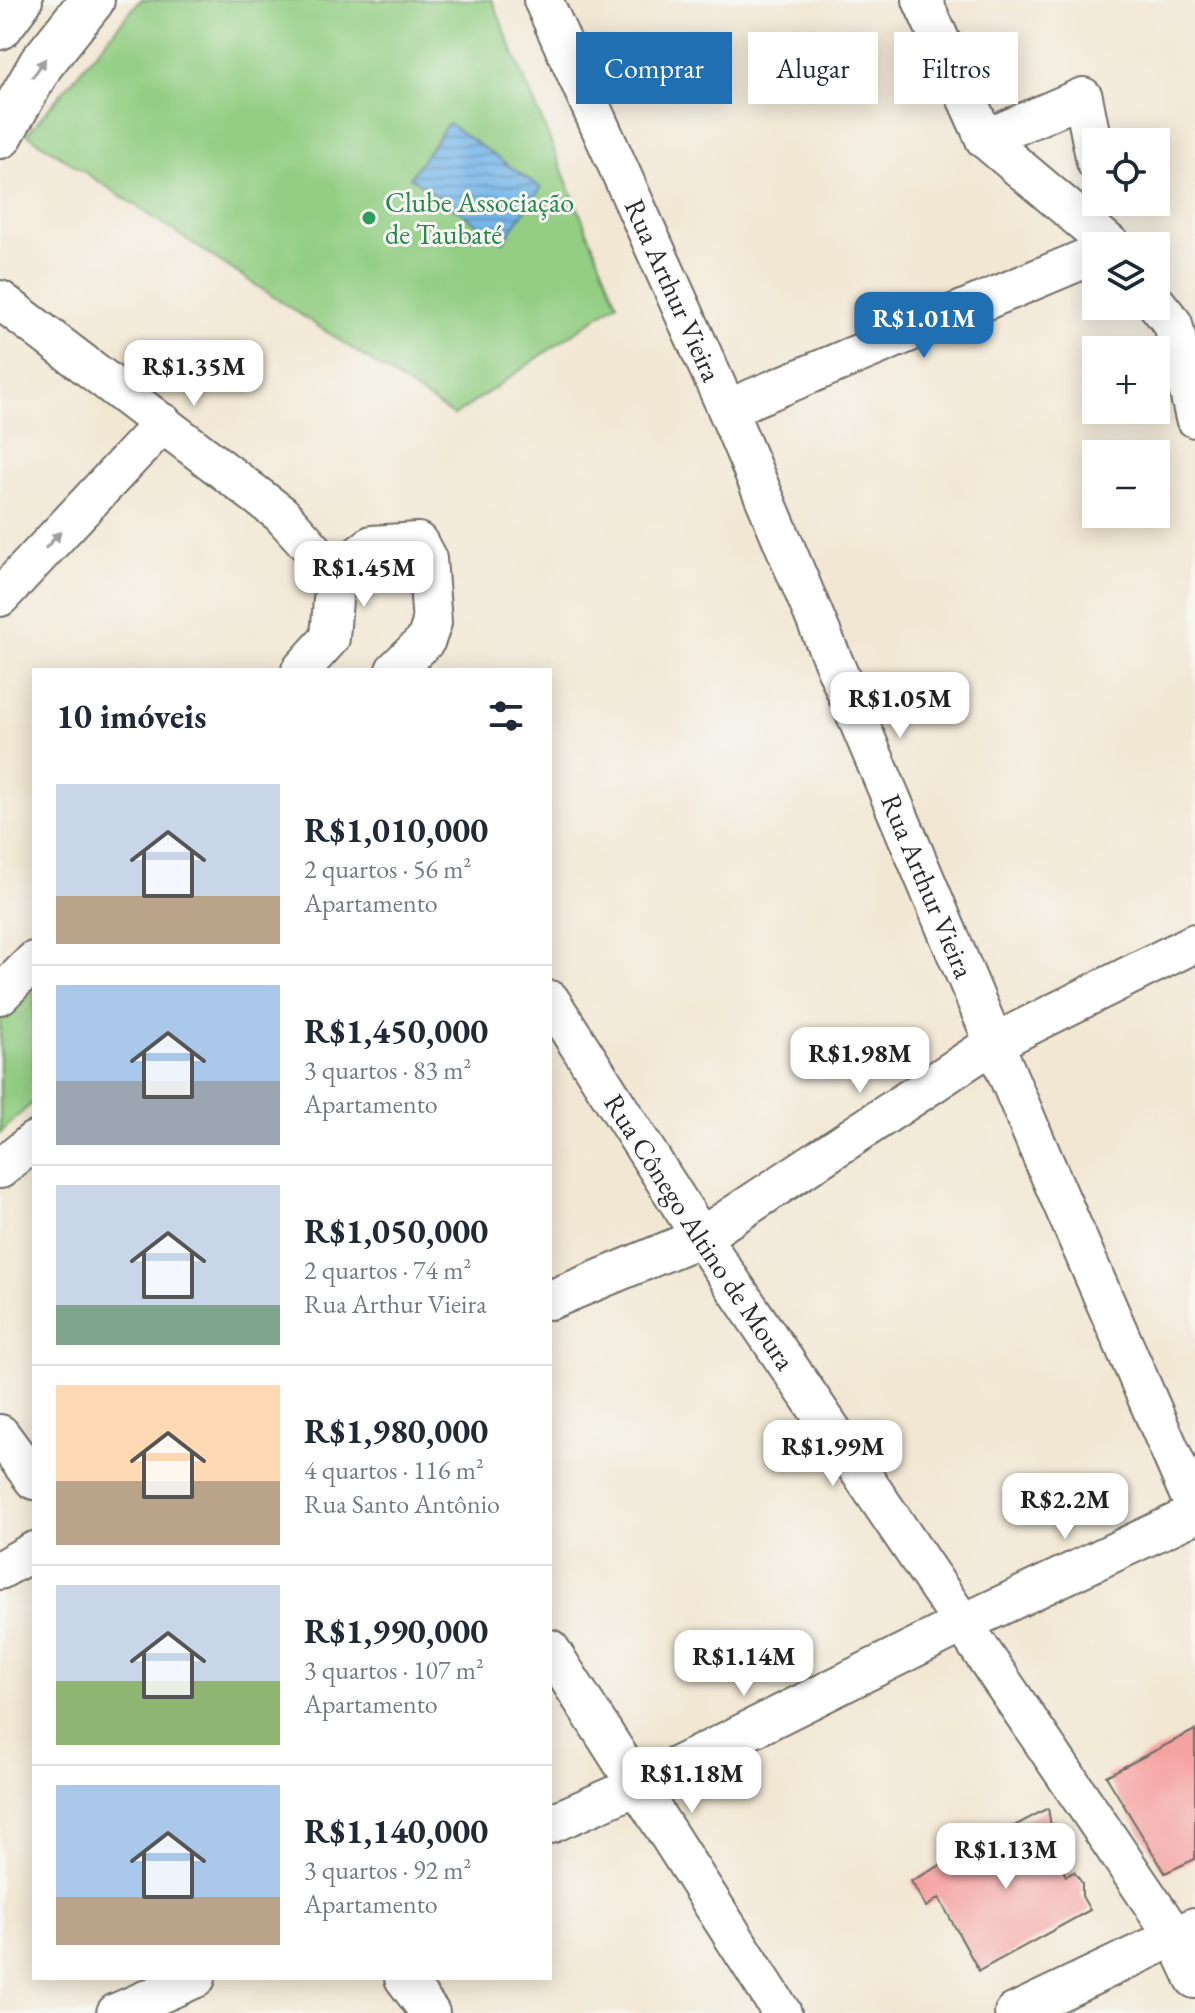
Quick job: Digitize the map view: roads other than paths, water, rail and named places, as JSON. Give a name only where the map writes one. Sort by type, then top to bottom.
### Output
[{"type":"main road","points":[[0,27],[20,0]]},
{"type":"main road","points":[[0,136],[41,64],[92,0]]},
{"type":"street","name":"Rua Arthur Vieira","points":[[543,0],[727,409],[1195,1511]]},
{"type":"street","points":[[922,0],[985,139],[1095,232]]},
{"type":"street","points":[[985,139],[1083,97],[1089,128]]},
{"type":"street","points":[[727,409],[1082,260]]},
{"type":"street","points":[[0,300],[281,514],[335,574],[336,654],[305,668]]},
{"type":"street","points":[[1170,320],[1195,418]]},
{"type":"street","points":[[0,597],[163,423]]},
{"type":"street","points":[[335,574],[372,545],[418,542],[427,559],[432,623],[426,640],[397,668]]},
{"type":"street","points":[[552,1299],[701,1237],[994,1043],[1195,943]]},
{"type":"street","points":[[0,995],[32,963]]},
{"type":"street","name":"Rua Cônego Altino de Moura","points":[[552,1003],[701,1237],[962,1624],[1185,1932],[1195,1979]]},
{"type":"street","points":[[0,1169],[32,1143]]},
{"type":"street","points":[[0,1434],[32,1477]]},
{"type":"street","points":[[552,1823],[637,1786],[1195,1511]]},
{"type":"street","points":[[0,1570],[32,1552]]},
{"type":"street","points":[[552,1652],[782,2013]]},
{"type":"street","points":[[1014,2013],[1185,1932]]},
{"type":"street","points":[[116,2013],[191,1980]]},
{"type":"street","points":[[405,1980],[430,2013]]},
{"type":"water","points":[[448,123],[541,188],[503,242],[410,177]]},
{"type":"place","name":"Clube Associação de Taubaté","points":[[369,218]]}]
